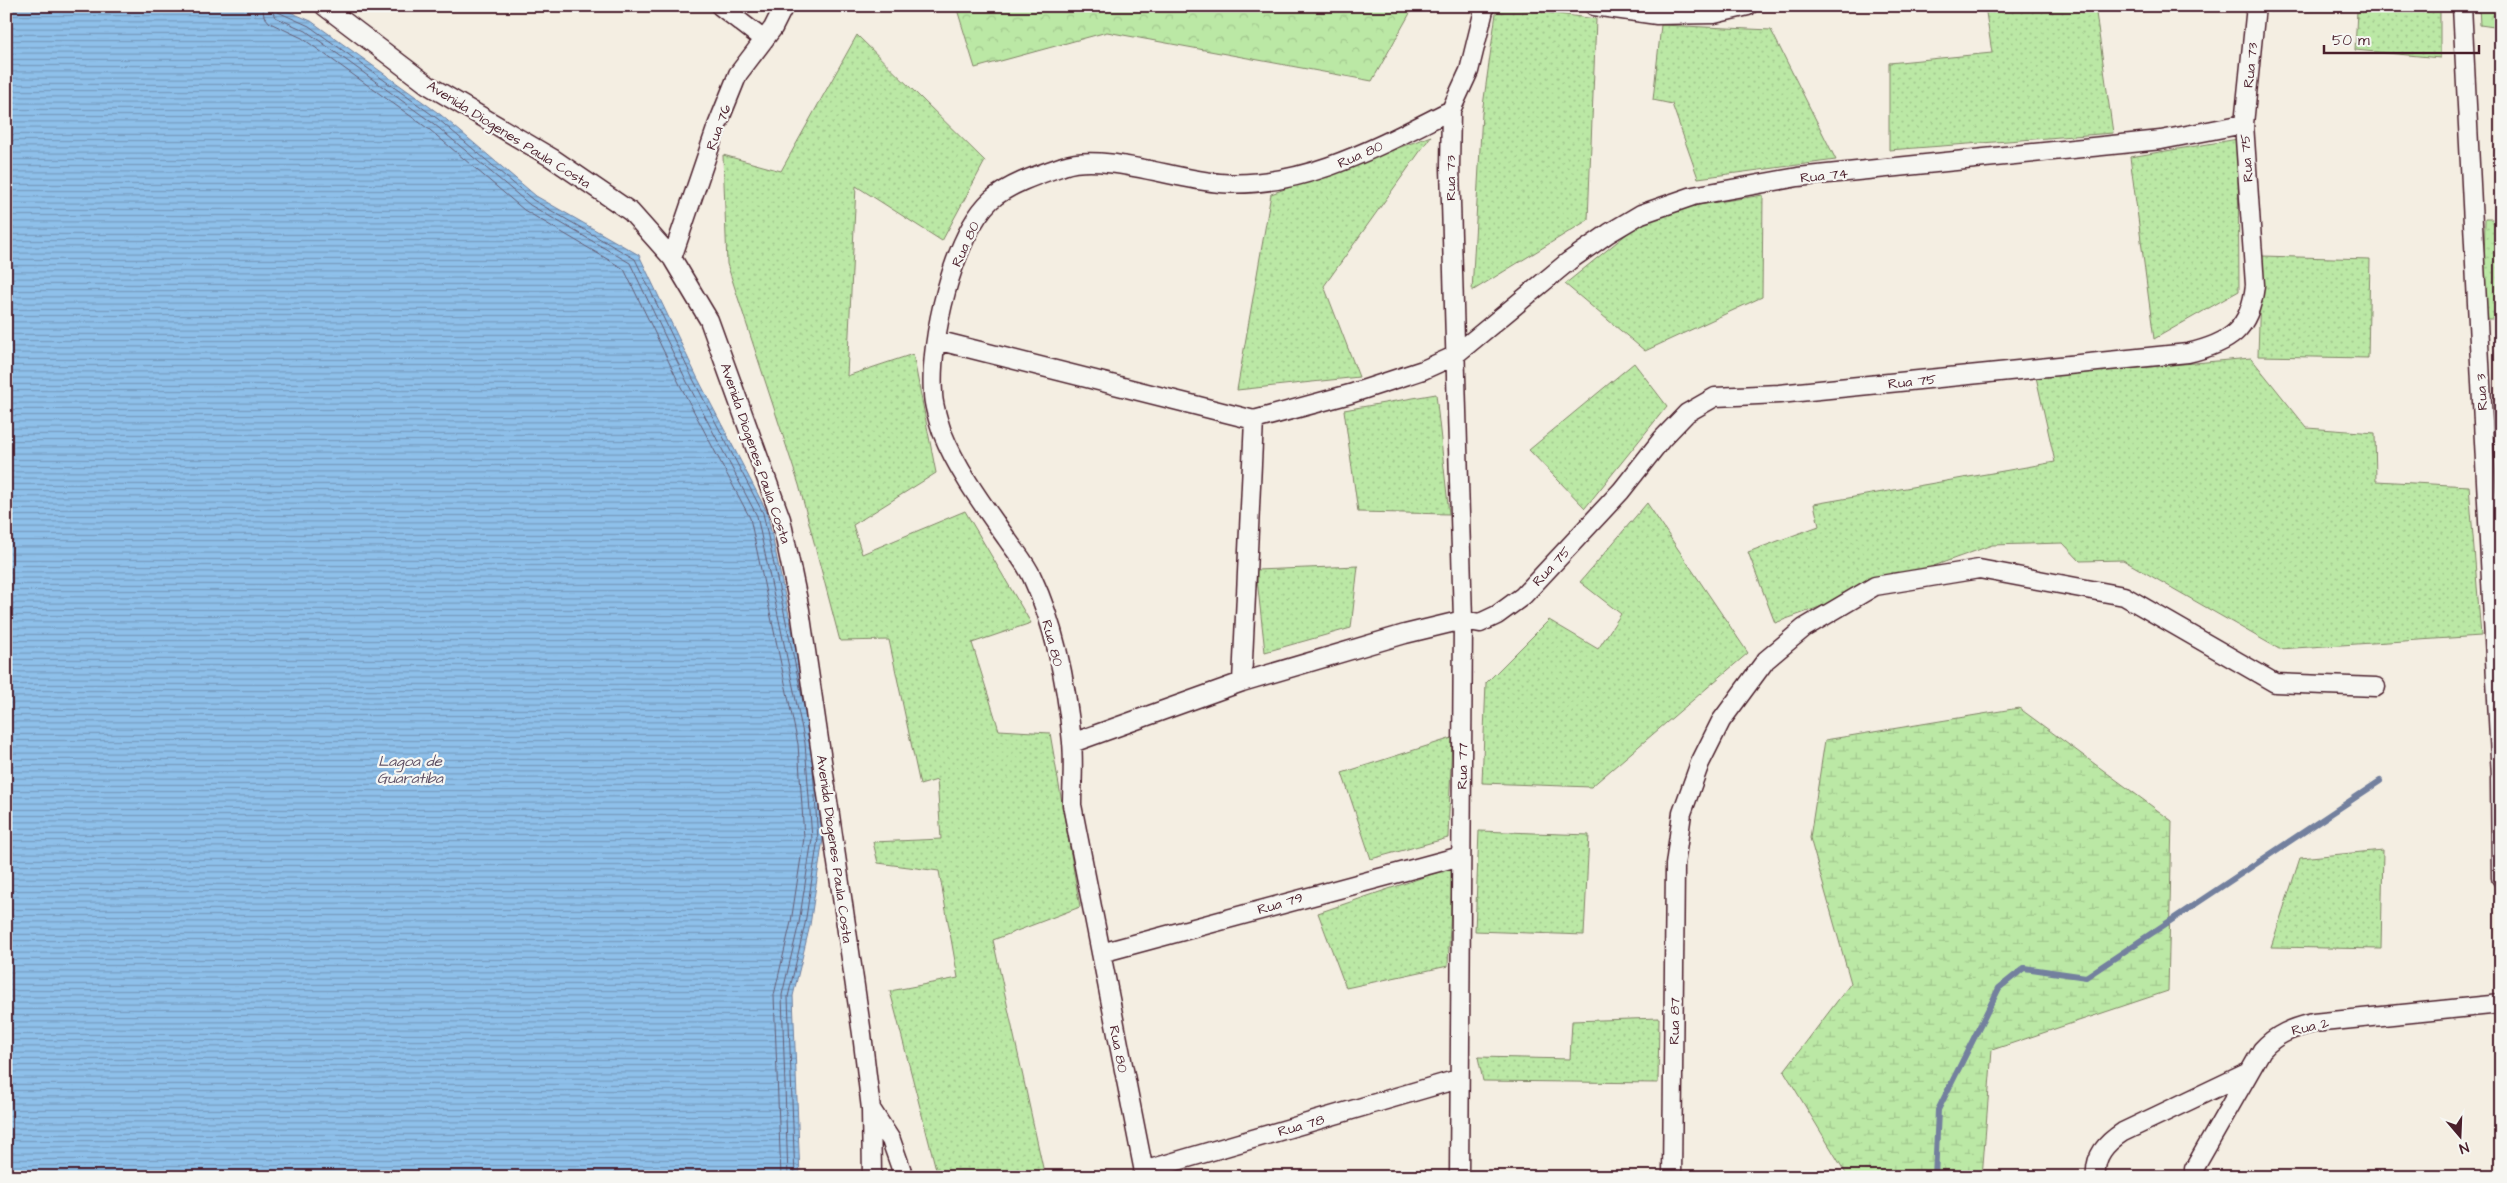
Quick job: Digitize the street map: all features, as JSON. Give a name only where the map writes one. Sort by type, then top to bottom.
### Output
[{"type":"street","name":"Avenida Diogenes Paula Costa","points":[[324,6],[428,85],[552,158],[631,212],[672,258],[709,320],[781,519],[792,564],[836,850],[871,1109],[872,1177]]},
{"type":"street","points":[[720,6],[764,40]]},
{"type":"street","name":"Rua 76","points":[[672,258],[717,126],[738,74],[764,40],[784,6]]},
{"type":"street","name":"Rua 73","points":[[1454,356],[1450,217],[1451,110],[1469,71],[1486,6]]},
{"type":"street","points":[[1594,6],[1657,15],[1714,14],[1748,6]]},
{"type":"street","name":"Rua 73","points":[[2244,124],[2256,6]]},
{"type":"street","name":"Rua 3","points":[[2462,6],[2501,778],[2501,878]]},
{"type":"street","name":"Rua 80","points":[[1144,1174],[1072,805],[1072,743],[1061,673],[1044,610],[1032,575],[959,468],[941,430],[933,394],[936,340],[949,282],[972,224],[992,199],[1010,188],[1066,165],[1111,163],[1167,175],[1222,183],[1281,180],[1327,168],[1451,110]]},
{"type":"street","name":"Rua 74","points":[[1254,420],[1350,394],[1414,373],[1454,356],[1569,261],[1609,233],[1641,214],[1693,196],[1798,177],[2160,140],[2244,124]]},
{"type":"street","name":"Rua 75","points":[[1463,620],[1480,623],[1496,615],[1523,596],[1621,491],[1674,426],[1687,413],[1715,397],[1779,394],[2159,356],[2188,353],[2215,347],[2240,326],[2253,307],[2255,285],[2244,124]]},
{"type":"street","points":[[936,340],[1254,420],[1242,682]]},
{"type":"street","name":"Rua 77","points":[[1454,356],[1463,620],[1458,1079],[1459,1177]]},
{"type":"street","name":"Rua 87","points":[[1672,1177],[1676,865],[1682,813],[1700,763],[1721,721],[1744,687],[1766,660],[1804,628],[1875,586],[1979,569],[2124,596],[2275,683],[2376,686]]},
{"type":"street","points":[[1072,743],[1242,682],[1404,634],[1463,620]]},
{"type":"street","name":"Rua 79","points":[[1101,953],[1461,856]]},
{"type":"street","name":"Rua 2","points":[[2194,1169],[2249,1072],[2271,1040],[2292,1028],[2313,1023],[2501,1004]]},
{"type":"street","points":[[2096,1177],[2100,1154],[2107,1142],[2122,1132],[2249,1072]]},
{"type":"street","name":"Rua 78","points":[[1144,1174],[1458,1079]]},
{"type":"street","points":[[871,1109],[891,1140],[904,1177]]},
{"type":"green space","points":[[956,6],[1414,6],[1372,81],[1107,32],[975,68]]},
{"type":"green space","points":[[1497,6],[1596,19],[1588,220],[1472,291],[1482,113]]},
{"type":"green space","points":[[1985,6],[2095,6],[2113,133],[1889,150],[1889,63],[1992,53]]},
{"type":"green space","points":[[2269,6],[2440,6],[2440,58],[2355,50],[2357,11],[2269,12]]},
{"type":"green space","points":[[2479,6],[2501,6],[2501,28],[2480,25]]},
{"type":"green space","points":[[1661,25],[1771,30],[1836,160],[1698,178],[1672,104],[1653,100]]},
{"type":"green space","points":[[857,35],[985,161],[942,241],[856,186],[847,376],[913,354],[936,473],[853,525],[862,554],[965,511],[1031,623],[972,643],[999,730],[1050,733],[1080,907],[993,940],[1045,1177],[938,1177],[890,991],[958,978],[939,871],[878,863],[873,842],[941,839],[937,780],[920,785],[889,640],[840,641],[799,485],[727,264],[723,155],[781,171]]},
{"type":"green space","points":[[1431,136],[1324,286],[1359,377],[1237,390],[1271,194]]},
{"type":"green space","points":[[2238,139],[2239,291],[2154,339],[2130,157]]},
{"type":"green space","points":[[1763,195],[1762,297],[1645,351],[1565,284],[1654,212]]},
{"type":"green space","points":[[2485,219],[2501,219],[2501,319],[2483,319]]},
{"type":"green space","points":[[2261,256],[2370,259],[2368,358],[2258,356]]},
{"type":"green space","points":[[2251,358],[2307,428],[2375,433],[2376,481],[2469,486],[2481,636],[2279,649],[2123,560],[2080,561],[2063,543],[1992,545],[1775,623],[1748,552],[1819,526],[1814,504],[2055,462],[2036,377]]},
{"type":"green space","points":[[1634,363],[1667,406],[1585,508],[1529,450]]},
{"type":"green space","points":[[1436,394],[1449,514],[1358,512],[1344,410]]},
{"type":"green space","points":[[1647,503],[1748,653],[1591,787],[1482,783],[1486,683],[1549,620],[1598,649],[1621,614],[1580,582]]},
{"type":"green space","points":[[1358,566],[1351,628],[1265,652],[1256,570]]},
{"type":"green space","points":[[2019,708],[2172,821],[2168,991],[1992,1050],[1982,1177],[1848,1177],[1784,1071],[1851,983],[1810,838],[1825,740]]},
{"type":"green space","points":[[1452,738],[1448,838],[1371,859],[1342,773]]},
{"type":"green space","points":[[1479,831],[1589,835],[1584,935],[1475,931]]},
{"type":"green space","points":[[2383,850],[2381,949],[2271,947],[2300,858]]},
{"type":"green space","points":[[1453,867],[1448,966],[1346,988],[1318,913]]},
{"type":"green space","points":[[1659,1018],[1658,1083],[1483,1081],[1478,1057],[1570,1059],[1572,1021]]},
{"type":"water","name":"Lagoa de Guaratiba","points":[[6,6],[276,6],[311,21],[441,115],[536,196],[639,255],[697,377],[767,512],[816,742],[823,839],[810,925],[793,996],[800,1177],[6,1177]]},
{"type":"waterway","points":[[1935,1177],[1938,1110],[1999,988],[2024,968],[2086,977],[2380,781]]}]
